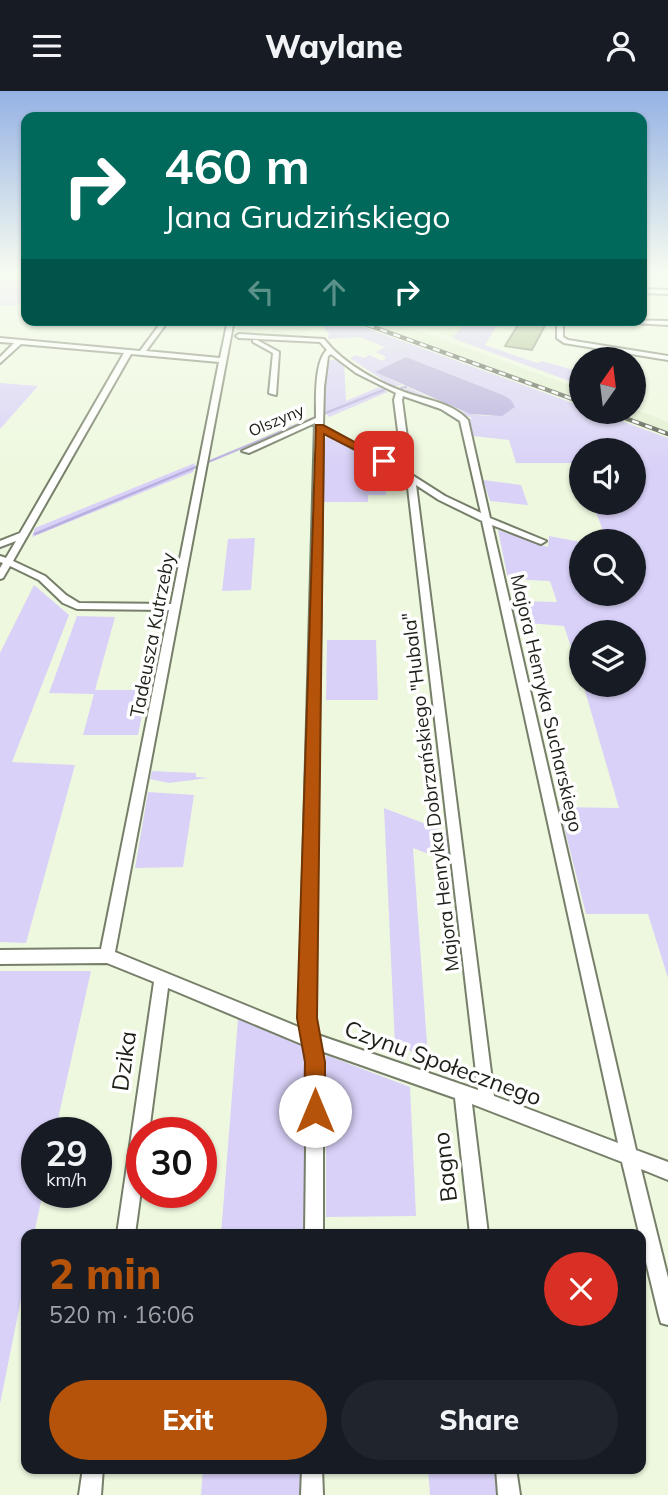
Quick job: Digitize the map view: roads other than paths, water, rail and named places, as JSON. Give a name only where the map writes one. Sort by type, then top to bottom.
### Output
[{"type":"street","points":[[142,352],[153,338]]},
{"type":"street","name":"Tadeusza Kutrzeby","points":[[107,956],[227,338]]},
{"type":"street","points":[[244,338],[270,346],[276,352],[273,393]]},
{"type":"street","name":"Majora Henryka Sucharskiego","points":[[271,338],[322,340],[330,351],[401,393],[462,417],[629,1157],[668,1316]]},
{"type":"street","points":[[559,338],[566,342],[668,358]]},
{"type":"street","points":[[0,339],[223,360]]},
{"type":"street","points":[[0,361],[20,341]]},
{"type":"street","points":[[0,576],[4,561],[22,535],[129,351]]},
{"type":"street","points":[[314,1229],[315,1062],[307,1018],[320,382],[325,355],[330,351]]},
{"type":"street","name":"Majora Henryka Dobrzańskiego \"Hubala\"","points":[[401,393],[398,400],[410,477],[487,1101]]},
{"type":"street","points":[[319,423],[487,520],[541,541]]},
{"type":"street","name":"Olszyny","points":[[246,451],[319,423]]},
{"type":"street","points":[[0,544],[22,535]]},
{"type":"street","points":[[4,561],[38,576],[52,586],[63,599],[77,605],[176,607]]},
{"type":"street","name":"Czynu Społecznego","points":[[0,957],[107,956],[311,1040],[487,1101],[668,1171]]},
{"type":"street","name":"Dzika","points":[[127,1229],[162,979]]},
{"type":"street","name":"Bagno","points":[[463,1094],[478,1229]]},
{"type":"street","points":[[90,1495],[92,1474]]},
{"type":"street","points":[[312,1474],[312,1495]]},
{"type":"street","points":[[507,1474],[509,1495]]},
{"type":"waterway","points":[[3,354],[7,349]]},
{"type":"waterway","points":[[401,388],[406,387]]},
{"type":"waterway","points":[[323,414],[384,390]]},
{"type":"waterway","points":[[35,534],[316,417]]},
{"type":"waterway","points":[[0,548],[10,544]]},
{"type":"railway","points":[[403,338],[569,398]]},
{"type":"railway","points":[[641,424],[668,434]]}]
